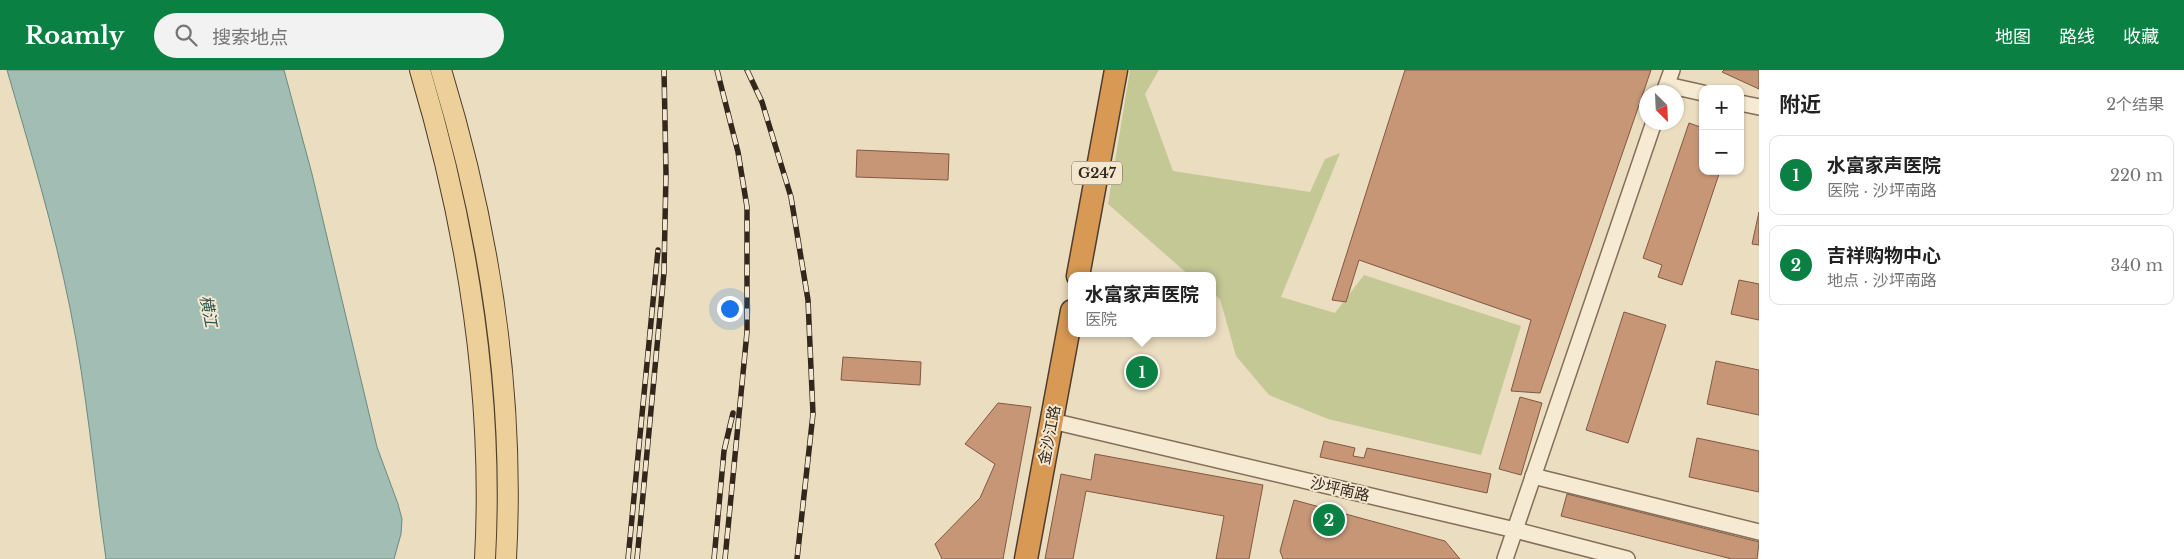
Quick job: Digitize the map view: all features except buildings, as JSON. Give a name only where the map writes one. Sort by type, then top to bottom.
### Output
[{"type":"highway","name":"G247","points":[[1079,272],[1116,70]]},
{"type":"highway","name":"金沙江路","points":[[1026,559],[1068,333]]},
{"type":"main road","points":[[420,70],[452,190],[476,331],[485,436],[486,559]]},
{"type":"main road","points":[[441,70],[474,194],[497,329],[506,435],[506,559]]},
{"type":"street","points":[[1666,85],[1672,70]]},
{"type":"street","points":[[1684,92],[1699,93]]},
{"type":"street","points":[[1744,103],[1759,107]]},
{"type":"street","points":[[1505,559],[1651,130]]},
{"type":"street","name":"沙坪南路","points":[[1052,421],[1514,530],[1627,559]]},
{"type":"street","points":[[1533,476],[1759,532]]},
{"type":"green space","points":[[1130,70],[1159,70],[1145,94],[1173,171],[1310,192],[1325,159],[1340,153],[1281,297],[1335,313],[1364,275],[1521,326],[1481,455],[1328,419],[1269,395],[1236,356],[1220,299],[1216,296],[1216,272],[1185,272],[1108,204]]},
{"type":"water","name":"横江","points":[[7,70],[284,70],[312,174],[377,447],[402,519],[401,534],[394,559],[106,559],[86,402],[64,278],[33,159]]},
{"type":"railway","points":[[637,559],[664,272],[666,173],[664,70]]},
{"type":"railway","points":[[717,70],[738,152],[747,207],[747,332],[725,559]]},
{"type":"railway","points":[[747,70],[762,102],[791,197],[808,300],[813,414],[797,559]]},
{"type":"railway","points":[[628,559],[658,250]]},
{"type":"railway","points":[[714,559],[724,451],[733,413]]},
{"type":"place","name":"水富家声医院","points":[[1142,372]]},
{"type":"place","name":"吉祥购物中心","points":[[1329,520]]}]
